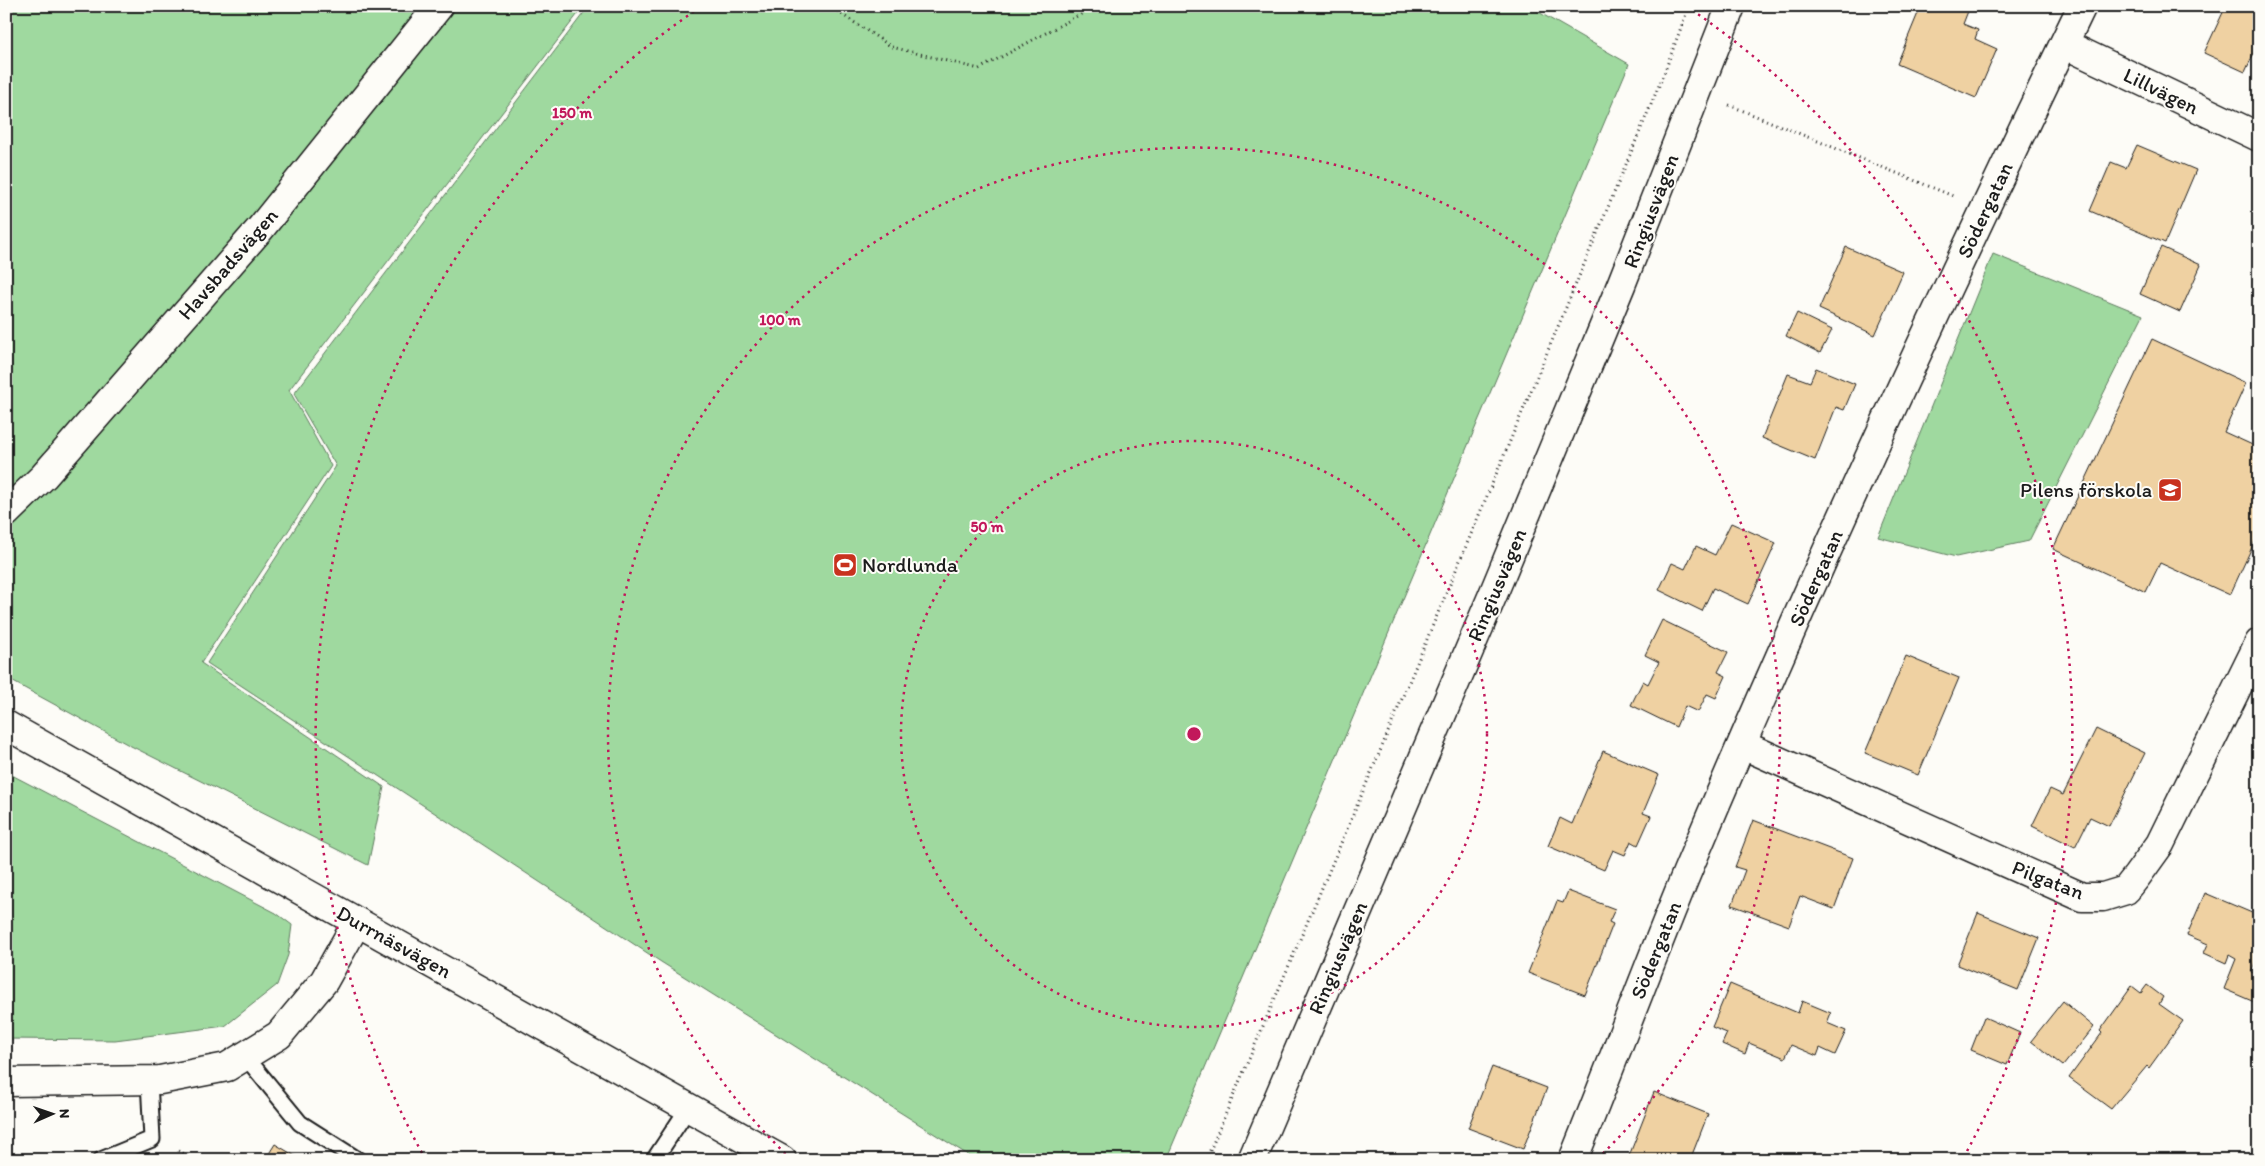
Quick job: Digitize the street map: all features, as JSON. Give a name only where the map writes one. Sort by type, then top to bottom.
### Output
[{"type":"street","name":"Havsbadsvägen","points":[[6,513],[44,476],[260,229],[439,6]]},
{"type":"street","name":"Ringiusvägen","points":[[1252,1160],[1494,592],[1622,285],[1731,6]]},
{"type":"street","name":"Södergatan","points":[[1573,1160],[1690,866],[1743,745],[1902,387],[2082,6]]},
{"type":"street","name":"Lillvägen","points":[[2064,44],[2259,137]]},
{"type":"street","name":"Pilgatan","points":[[1743,745],[2082,897],[2103,897],[2126,890],[2160,844],[2259,643]]},
{"type":"street","name":"Durrnäsvägen","points":[[6,725],[782,1160]]},
{"type":"street","points":[[6,1082],[160,1080],[227,1067],[279,1034],[324,981],[357,922]]},
{"type":"lane","points":[[245,1056],[300,1124],[358,1160]]},
{"type":"lane","points":[[101,1160],[152,1139],[149,1080]]},
{"type":"lane","points":[[654,1160],[689,1107]]},
{"type":"path","points":[[829,6],[892,47],[980,69],[1096,6]]},
{"type":"path","points":[[1206,1160],[1374,768],[1663,76],[1689,6]]},
{"type":"path","points":[[1663,76],[1697,92],[1986,209]]},
{"type":"green space","points":[[6,6],[584,6],[289,390],[331,466],[201,663],[384,787],[368,865],[127,744],[6,678]]},
{"type":"green space","name":"Nordlunda","points":[[589,6],[1528,6],[1629,64],[1166,1160],[976,1160],[661,962],[207,663],[336,466],[294,394]]},
{"type":"green space","points":[[1993,254],[2143,315],[2029,541],[1956,557],[1878,537]]},
{"type":"green space","points":[[6,772],[276,913],[292,925],[288,955],[277,985],[225,1026],[115,1040],[6,1039]]},
{"type":"building","points":[[1921,6],[1970,6],[1963,24],[1978,30],[1975,39],[1997,49],[1976,98],[1897,64]]},
{"type":"building","points":[[2226,6],[2259,6],[2259,58],[2253,55],[2245,72],[2204,53]]},
{"type":"building","points":[[2137,145],[2196,170],[2165,243],[2090,211],[2111,162],[2126,168]]},
{"type":"building","points":[[1846,247],[1903,272],[1875,335],[1819,309]]},
{"type":"building","points":[[2161,247],[2201,265],[2180,312],[2140,294]]},
{"type":"building","points":[[1797,313],[1832,330],[1820,353],[1786,336]]},
{"type":"building","name":"Pilens förskola","points":[[2152,339],[2246,383],[2224,432],[2259,448],[2259,532],[2230,595],[2160,563],[2146,592],[2053,549]]},
{"type":"building","points":[[1816,368],[1855,384],[1844,410],[1836,407],[1815,460],[1762,438],[1788,374],[1810,382]]},
{"type":"building","points":[[1731,523],[1776,543],[1748,604],[1713,588],[1702,611],[1659,590],[1672,563],[1685,569],[1696,546],[1715,555]]},
{"type":"building","points":[[1662,620],[1728,652],[1718,672],[1726,676],[1716,698],[1707,694],[1698,712],[1685,706],[1676,727],[1631,705],[1643,681],[1648,684],[1659,662],[1645,655]]},
{"type":"building","points":[[1906,656],[1959,678],[1918,775],[1865,753]]},
{"type":"building","points":[[2096,729],[2145,753],[2109,826],[2090,817],[2075,847],[2032,826],[2050,789],[2063,795]]},
{"type":"building","points":[[1603,751],[1659,775],[1643,813],[1651,816],[1638,845],[1631,841],[1625,855],[1613,850],[1604,870],[1548,846],[1560,818],[1572,824]]},
{"type":"building","points":[[1753,820],[1853,858],[1834,909],[1800,896],[1789,926],[1732,905],[1745,870],[1735,867]]},
{"type":"building","points":[[1568,891],[1615,909],[1609,922],[1613,924],[1585,995],[1528,973],[1557,901],[1563,903]]},
{"type":"building","points":[[2205,893],[2259,916],[2259,953],[2251,972],[2259,975],[2259,1004],[2224,989],[2236,959],[2229,955],[2226,963],[2204,953],[2208,944],[2187,935]]},
{"type":"building","points":[[1978,913],[2039,938],[2018,990],[1957,965]]},
{"type":"building","points":[[1730,984],[1798,1013],[1802,1001],[1831,1013],[1827,1023],[1846,1031],[1835,1055],[1820,1048],[1817,1056],[1791,1045],[1785,1058],[1749,1043],[1745,1054],[1722,1044],[1727,1033],[1712,1027]]},
{"type":"building","points":[[2147,985],[2163,997],[2159,1004],[2183,1021],[2149,1068],[2147,1066],[2111,1109],[2069,1078],[2102,1033],[2100,1031],[2132,986],[2141,993]]},
{"type":"building","points":[[2063,1001],[2094,1027],[2063,1066],[2031,1041]]},
{"type":"building","points":[[1984,1017],[2020,1033],[2007,1065],[1971,1050]]},
{"type":"building","points":[[1492,1067],[1547,1088],[1523,1149],[1468,1128]]},
{"type":"building","points":[[1654,1092],[1708,1114],[1690,1160],[1640,1160],[1629,1156]]},
{"type":"building","points":[[275,1144],[302,1160],[265,1160]]},
{"type":"place","name":"Pilens förskola","points":[[2170,490]]},
{"type":"place","name":"Nordlunda","points":[[845,565]]}]
